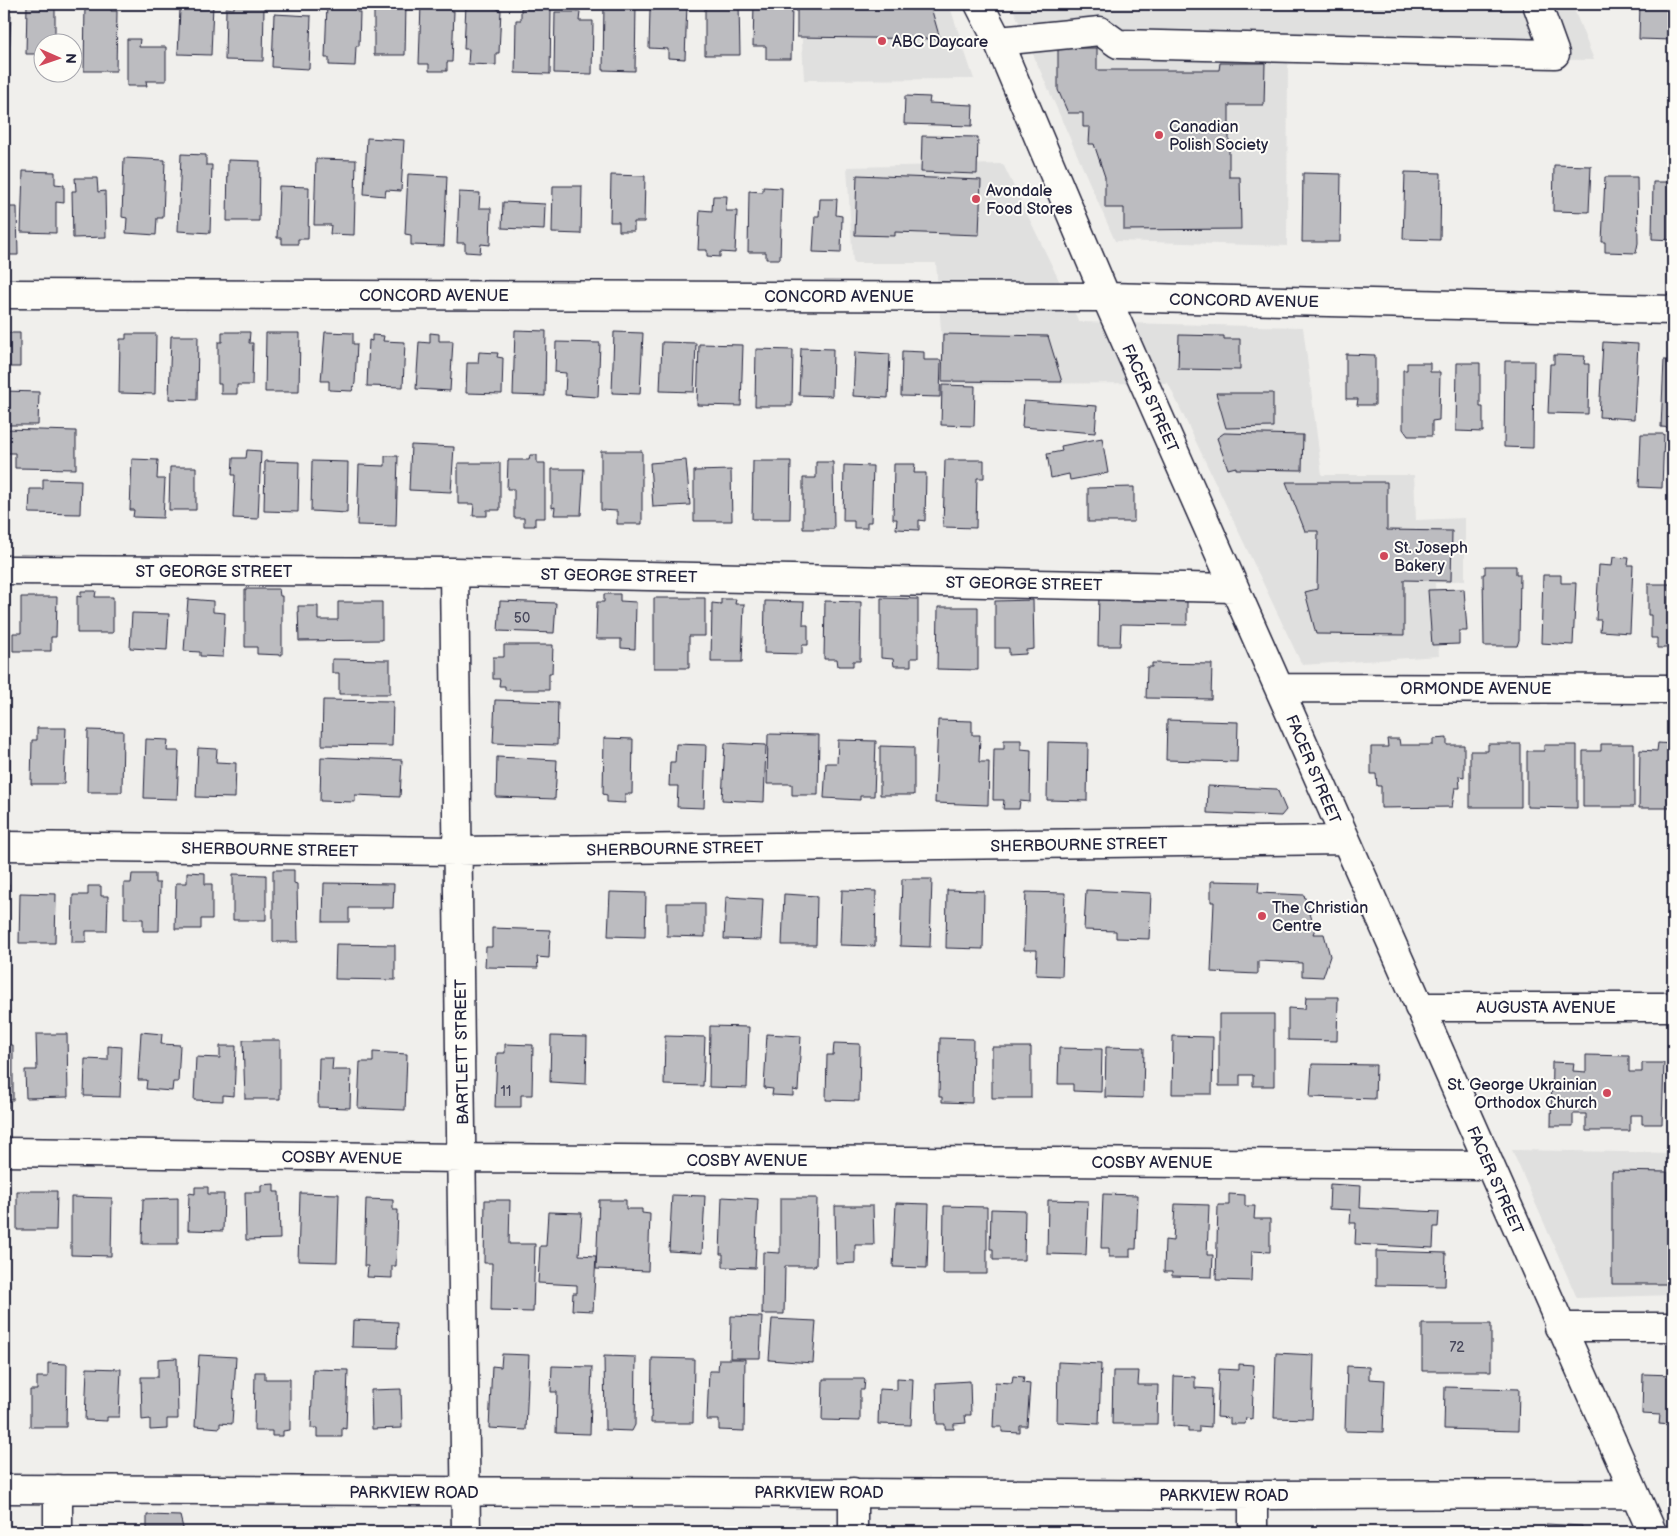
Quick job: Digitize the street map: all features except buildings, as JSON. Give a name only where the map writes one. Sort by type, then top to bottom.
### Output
[{"type":"street","name":"FACER STREET","points":[[979,4],[998,41],[1106,297],[1490,1164],[1559,1327],[1652,1532]]},
{"type":"street","points":[[998,41],[1100,31],[1118,44],[1555,54],[1537,4]]},
{"type":"street","name":"CONCORD AVENUE","points":[[4,294],[1106,297],[1673,310]]},
{"type":"street","name":"ST GEORGE STREET","points":[[4,570],[454,572],[1234,588]]},
{"type":"street","name":"BARTLETT STREET","points":[[454,572],[456,851],[463,1158],[466,1532]]},
{"type":"street","name":"ORMONDE AVENUE","points":[[1279,688],[1673,688]]},
{"type":"street","name":"SHERBOURNE STREET","points":[[4,846],[456,851],[1345,840]]},
{"type":"street","name":"AUGUSTA AVENUE","points":[[1419,1007],[1673,1007]]},
{"type":"street","name":"COSBY AVENUE","points":[[4,1152],[463,1158],[1490,1164]]},
{"type":"street","points":[[1559,1327],[1673,1327]]},
{"type":"street","name":"PARKVIEW ROAD","points":[[4,1489],[467,1493],[1634,1494]]},
{"type":"street","points":[[58,1489],[58,1532]]},
{"type":"street","points":[[853,1492],[853,1532]]},
{"type":"street","points":[[1253,1495],[1253,1532]]},
{"type":"shaded area","name":"ABC Daycare","points":[[800,4],[949,4],[974,79],[804,80]]},
{"type":"shaded area","points":[[1011,4],[1572,4],[1594,60],[1288,57],[1287,246],[1115,241]]},
{"type":"shaded area","points":[[1003,164],[1079,322],[1303,327],[1322,475],[1414,475],[1416,520],[1465,518],[1465,580],[1435,583],[1439,656],[1302,665],[1168,383],[945,384],[936,263],[853,263],[847,167]]},
{"type":"shaded area","points":[[1512,1150],[1673,1153],[1673,1295],[1577,1298]]},
{"type":"place","name":"ABC Daycare","points":[[882,41]]},
{"type":"place","name":"Canadian Polish Society","points":[[1159,135]]},
{"type":"place","name":"Avondale Food Stores","points":[[976,199]]},
{"type":"place","name":"St. Joseph Bakery","points":[[1384,556]]},
{"type":"place","name":"The Christian Centre","points":[[1262,916]]},
{"type":"place","name":"St. George Ukrainian Orthodox Church","points":[[1607,1093]]}]
